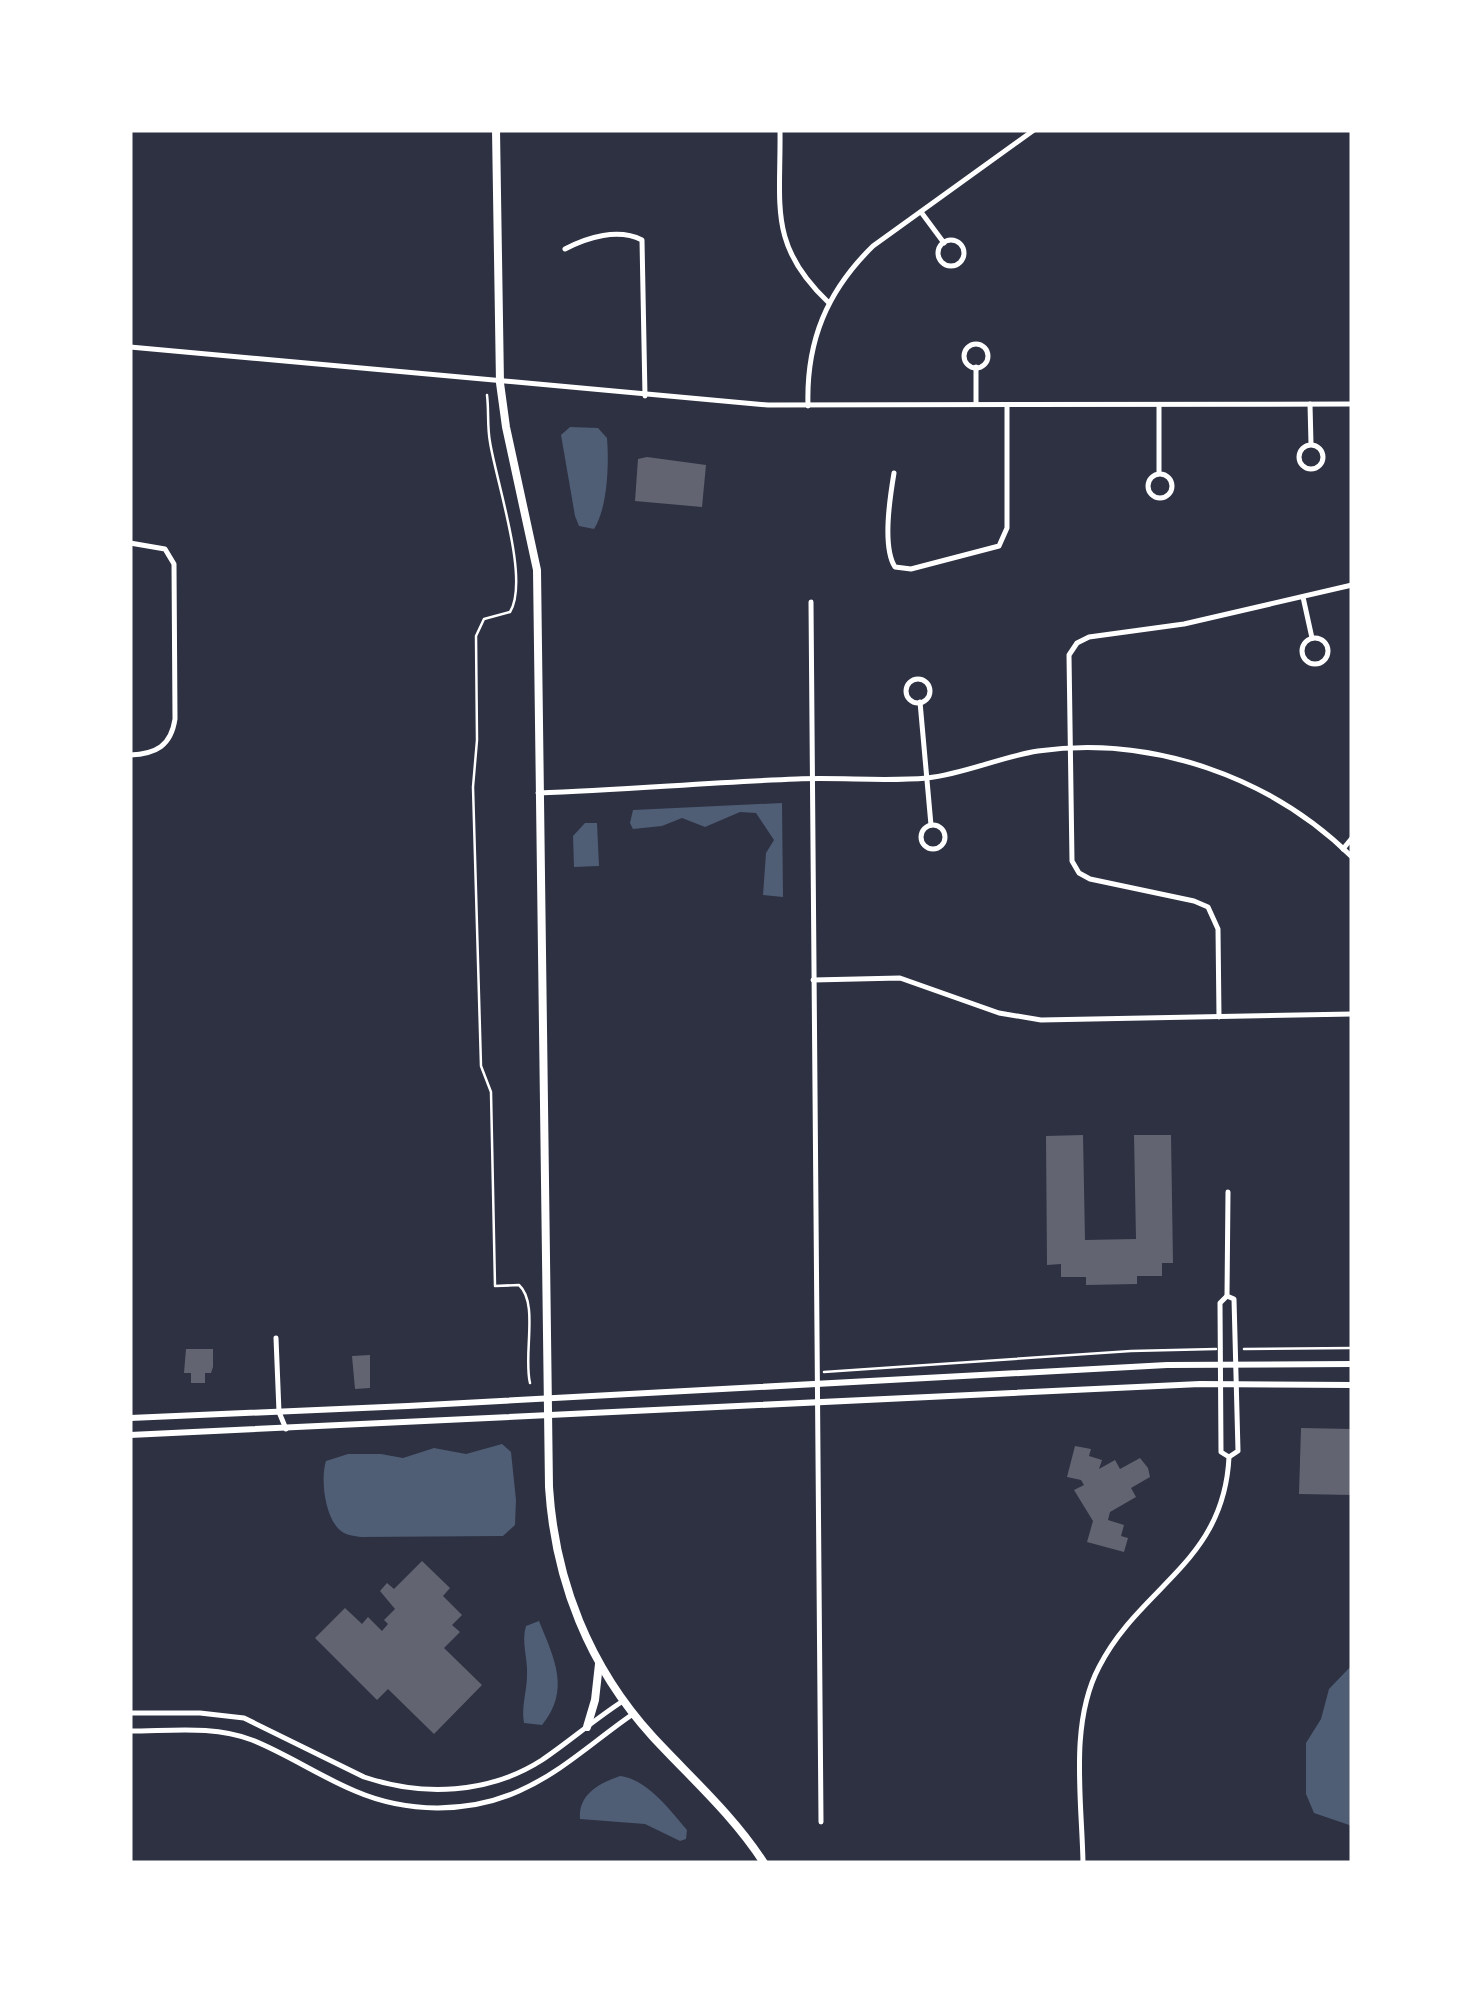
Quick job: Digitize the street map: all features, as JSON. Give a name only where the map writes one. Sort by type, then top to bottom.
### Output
[{"type":"main road","points":[[496,130],[500,383],[537,570],[549,1487],[555,1545],[572,1604],[599,1664],[623,1701],[726,1812],[764,1863]]},
{"type":"main road","points":[[587,1726],[599,1664]]},
{"type":"street","points":[[780,130],[781,213],[786,245],[802,275],[828,302]]},
{"type":"street","points":[[808,406],[810,364],[828,302],[873,246],[1034,130]]},
{"type":"street","points":[[921,212],[944,243]]},
{"type":"street","points":[[565,249],[592,236],[633,236],[642,240],[645,396]]},
{"type":"street","points":[[944,243],[960,244],[964,255],[960,262],[953,266],[942,262],[939,254],[944,243]]},
{"type":"street","points":[[977,344],[988,354],[986,362],[976,367],[966,362],[964,355],[967,348],[977,344]]},
{"type":"street","points":[[130,347],[645,396],[808,406],[1352,404]]},
{"type":"street","points":[[976,367],[976,405]]},
{"type":"street","points":[[1310,404],[1311,444]]},
{"type":"street","points":[[894,473],[889,502],[889,557],[895,567],[912,569],[999,546],[1007,528],[1006,405]]},
{"type":"street","points":[[1158,406],[1160,474]]},
{"type":"street","points":[[1311,444],[1320,448],[1324,458],[1313,469],[1303,466],[1299,456],[1311,444]]},
{"type":"street","points":[[1160,474],[1171,484],[1168,494],[1160,498],[1150,492],[1148,484],[1160,474]]},
{"type":"street","points":[[130,543],[159,546],[168,552],[174,564],[175,719],[170,739],[154,752],[130,754]]},
{"type":"street","points":[[1219,1017],[1218,929],[1208,907],[1090,879],[1075,868],[1071,852],[1071,650],[1082,639],[1184,624],[1352,585]]},
{"type":"street","points":[[1303,597],[1312,638]]},
{"type":"street","points":[[811,602],[821,1822]]},
{"type":"street","points":[[1312,638],[1323,640],[1328,649],[1326,659],[1317,664],[1302,655],[1304,644],[1312,638]]},
{"type":"street","points":[[914,679],[929,686],[928,696],[920,702],[913,702],[906,694],[906,687],[914,679]]},
{"type":"street","points":[[920,702],[931,825]]},
{"type":"street","points":[[538,793],[811,778],[927,778],[1010,756],[1070,748],[1146,753],[1219,772],[1271,796],[1352,858]]},
{"type":"street","points":[[931,825],[944,832],[943,844],[936,849],[928,849],[920,840],[924,828],[931,825]]},
{"type":"street","points":[[1343,849],[1352,838]]},
{"type":"street","points":[[813,980],[900,978],[999,1013],[1041,1020],[1352,1014]]},
{"type":"street","points":[[1228,1192],[1227,1296],[1220,1303],[1220,1384],[1221,1452],[1229,1457]]},
{"type":"street","points":[[1083,1863],[1082,1727],[1089,1690],[1117,1636],[1183,1567],[1206,1536],[1223,1496],[1229,1457],[1238,1451],[1234,1300],[1227,1296]]},
{"type":"street","points":[[276,1338],[278,1412],[286,1429]]},
{"type":"street","points":[[130,1418],[1236,1362],[1352,1364]]},
{"type":"street","points":[[130,1435],[1237,1383],[1352,1384]]},
{"type":"street","points":[[130,1714],[200,1713],[244,1718],[364,1777],[428,1790],[470,1787],[509,1777],[540,1761],[623,1701]]},
{"type":"street","points":[[130,1731],[226,1732],[252,1740],[376,1799],[440,1808],[489,1801],[527,1787],[551,1775],[633,1714]]},
{"type":"path","points":[[487,395],[490,441],[515,560],[515,603],[510,612],[484,619],[476,636],[477,740],[473,786],[480,1066],[491,1092],[494,1286],[519,1285],[527,1296],[530,1383]]},
{"type":"path","points":[[1254,1347],[1352,1348]]},
{"type":"path","points":[[815,1372],[1131,1351],[1202,1350]]},
{"type":"water","points":[[570,427],[598,428],[607,438],[605,497],[594,529],[579,526],[575,516],[561,435]]},
{"type":"water","points":[[782,803],[783,897],[763,895],[766,853],[774,840],[756,813],[740,812],[705,827],[682,818],[662,826],[633,829],[630,823],[633,810]]},
{"type":"water","points":[[585,823],[597,823],[599,866],[574,867],[573,836]]},
{"type":"water","points":[[502,1444],[511,1452],[516,1500],[515,1525],[503,1536],[361,1537],[338,1528],[328,1511],[324,1489],[326,1461],[348,1454],[403,1458],[434,1448],[466,1454]]},
{"type":"water","points":[[539,1621],[554,1661],[558,1686],[551,1712],[542,1725],[524,1723],[523,1717],[526,1626]]},
{"type":"water","points":[[1352,1665],[1352,1826],[1314,1813],[1306,1794],[1306,1743],[1321,1719],[1329,1689]]},
{"type":"water","points":[[620,1776],[639,1783],[657,1797],[687,1830],[686,1839],[680,1841],[645,1824],[580,1819],[587,1796]]},
{"type":"building","points":[[638,459],[706,465],[702,507],[635,501]]},
{"type":"building","points":[[1083,1135],[1085,1240],[1136,1239],[1134,1135],[1171,1135],[1173,1263],[1162,1263],[1162,1276],[1137,1276],[1137,1284],[1086,1285],[1086,1277],[1061,1277],[1061,1264],[1047,1265],[1046,1136]]},
{"type":"building","points":[[186,1349],[213,1349],[213,1367],[211,1373],[205,1373],[205,1383],[191,1383],[191,1373],[184,1373]]},
{"type":"building","points":[[370,1355],[370,1388],[355,1389],[352,1356]]},
{"type":"building","points":[[1301,1428],[1352,1429],[1352,1495],[1299,1494]]},
{"type":"building","points":[[1075,1446],[1091,1449],[1089,1456],[1102,1460],[1099,1469],[1115,1460],[1120,1469],[1140,1458],[1148,1468],[1150,1477],[1131,1488],[1136,1497],[1110,1512],[1108,1520],[1124,1525],[1121,1536],[1128,1538],[1124,1552],[1087,1542],[1093,1521],[1074,1490],[1084,1485],[1081,1480],[1067,1477]]},
{"type":"building","points":[[422,1561],[450,1588],[443,1596],[462,1615],[452,1625],[460,1632],[444,1648],[482,1685],[434,1734],[388,1689],[377,1700],[315,1638],[345,1608],[362,1624],[368,1617],[382,1631],[388,1624],[384,1620],[395,1609],[380,1591],[387,1583],[394,1589]]}]
